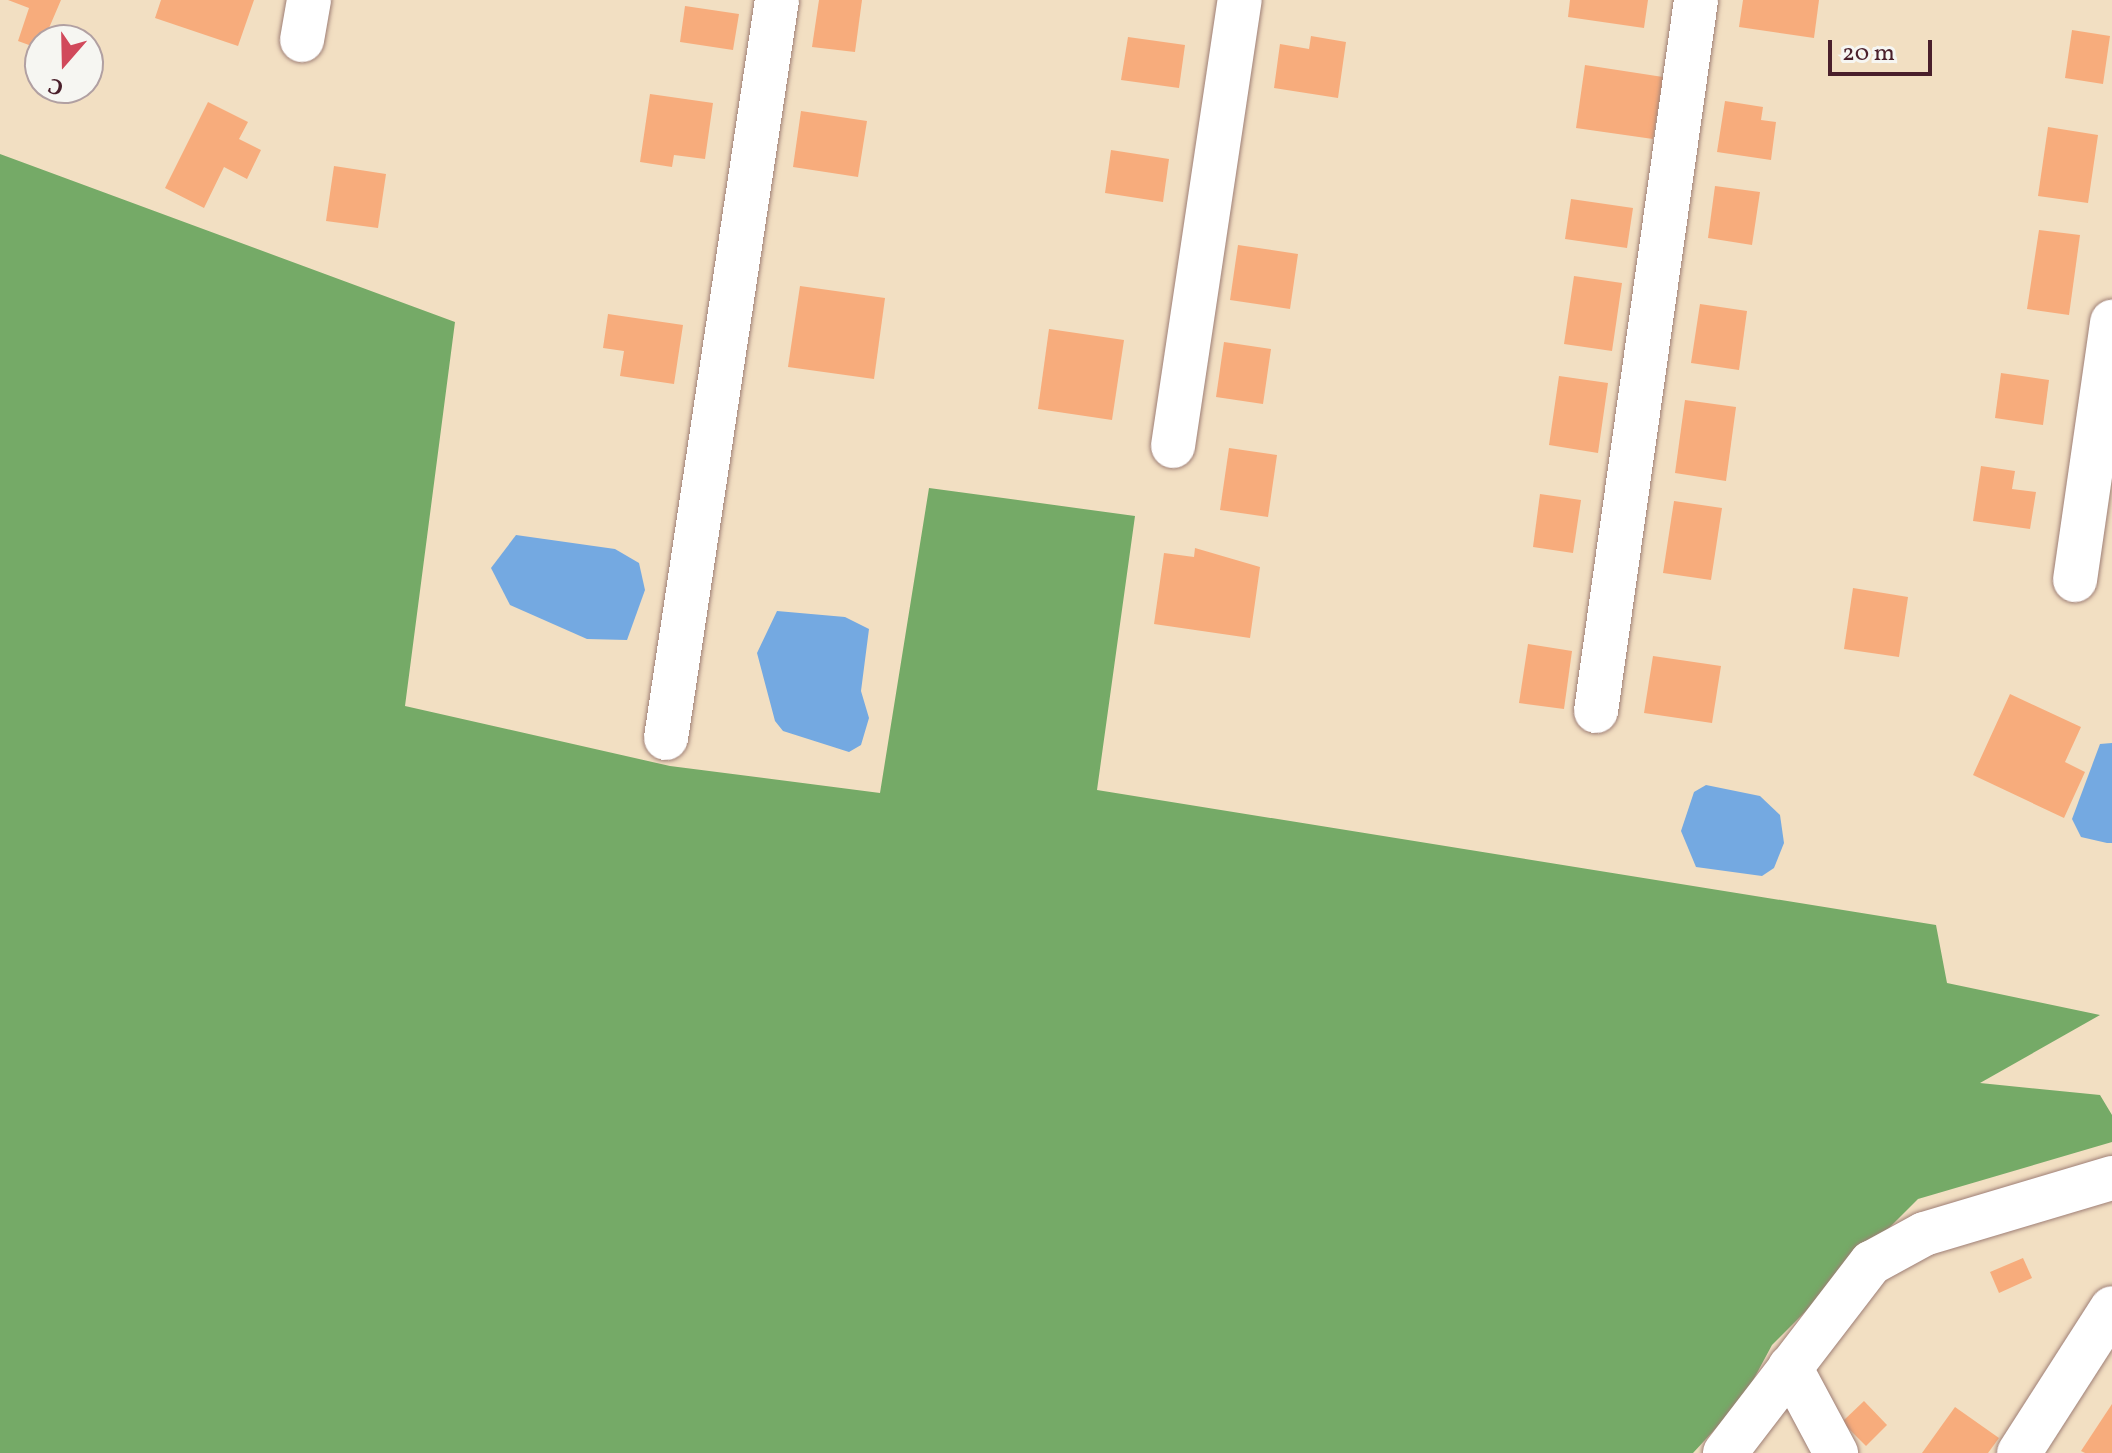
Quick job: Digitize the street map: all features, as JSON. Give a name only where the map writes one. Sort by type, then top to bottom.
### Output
[{"type":"street","points":[[666,738],[777,0]]},
{"type":"street","points":[[1173,446],[1240,0]]},
{"type":"street","points":[[1596,711],[1696,0]]},
{"type":"street","points":[[2075,580],[2112,322]]},
{"type":"street","points":[[1725,1453],[1851,1280],[1890,1250],[2112,1178]]},
{"type":"street","points":[[2019,1453],[2112,1308]]},
{"type":"street","points":[[1790,1367],[1836,1453]]},
{"type":"green space","points":[[0,154],[455,322],[405,706],[670,766],[880,793],[929,488],[1135,516],[1097,790],[1936,925],[1947,983],[2100,1015],[1980,1083],[2100,1095],[2112,1115],[2112,1142],[1918,1199],[1772,1345],[1743,1399],[1693,1453],[0,1453]]},
{"type":"water","points":[[516,535],[615,549],[639,563],[645,590],[627,640],[587,639],[510,605],[491,568]]},
{"type":"water","points":[[777,611],[845,617],[869,629],[861,691],[869,718],[861,745],[849,752],[783,731],[775,721],[757,653]]},
{"type":"water","points":[[2112,743],[2112,843],[2107,843],[2081,837],[2072,819],[2100,744]]},
{"type":"water","points":[[1706,785],[1760,796],[1780,815],[1784,843],[1774,868],[1762,876],[1696,867],[1681,831],[1694,792]]},
{"type":"building","points":[[8,0],[61,0],[51,24],[24,24],[24,43],[18,41],[29,8]]},
{"type":"building","points":[[161,0],[254,0],[238,46],[155,18]]},
{"type":"building","points":[[819,0],[862,0],[855,52],[812,47]]},
{"type":"building","points":[[1570,0],[1648,0],[1644,28],[1568,17]]},
{"type":"building","points":[[1743,0],[1819,0],[1814,38],[1739,27]]},
{"type":"building","points":[[685,6],[739,14],[733,50],[680,42]]},
{"type":"building","points":[[2072,30],[2110,36],[2103,84],[2065,78]]},
{"type":"building","points":[[1311,36],[1346,42],[1338,98],[1274,88],[1280,44],[1309,49]]},
{"type":"building","points":[[1128,37],[1185,45],[1179,88],[1121,80]]},
{"type":"building","points":[[1585,65],[1663,77],[1653,139],[1576,128]]},
{"type":"building","points":[[650,94],[713,103],[705,159],[674,155],[672,167],[640,162]]},
{"type":"building","points":[[1725,101],[1763,107],[1761,120],[1776,122],[1771,160],[1717,152]]},
{"type":"building","points":[[208,102],[248,122],[239,139],[261,150],[247,179],[224,167],[204,208],[165,188]]},
{"type":"building","points":[[801,111],[867,121],[858,177],[793,167]]},
{"type":"building","points":[[2048,127],[2098,135],[2088,203],[2038,196]]},
{"type":"building","points":[[1111,150],[1169,159],[1163,202],[1105,193]]},
{"type":"building","points":[[334,166],[386,174],[378,228],[326,221]]},
{"type":"building","points":[[1715,186],[1760,192],[1752,245],[1708,238]]},
{"type":"building","points":[[1571,199],[1633,208],[1627,248],[1565,239]]},
{"type":"building","points":[[2039,230],[2080,235],[2069,315],[2027,309]]},
{"type":"building","points":[[1238,245],[1298,254],[1290,309],[1230,300]]},
{"type":"building","points":[[1574,276],[1622,283],[1612,351],[1564,344]]},
{"type":"building","points":[[800,286],[885,298],[874,379],[788,367]]},
{"type":"building","points":[[1700,304],[1747,311],[1739,370],[1691,363]]},
{"type":"building","points":[[608,314],[683,325],[674,384],[620,376],[624,351],[603,348]]},
{"type":"building","points":[[1049,329],[1124,340],[1112,420],[1038,409]]},
{"type":"building","points":[[1224,342],[1271,349],[1263,404],[1216,397]]},
{"type":"building","points":[[2001,373],[2049,380],[2043,425],[1995,418]]},
{"type":"building","points":[[1559,376],[1608,383],[1598,453],[1549,445]]},
{"type":"building","points":[[1685,400],[1736,407],[1726,481],[1675,473]]},
{"type":"building","points":[[1229,448],[1277,455],[1268,517],[1220,510]]},
{"type":"building","points":[[1981,466],[2015,471],[2012,489],[2036,492],[2030,529],[1973,521]]},
{"type":"building","points":[[1540,494],[1581,500],[1573,553],[1533,547]]},
{"type":"building","points":[[1674,501],[1722,508],[1711,580],[1663,573]]},
{"type":"building","points":[[1195,548],[1260,567],[1250,638],[1154,624],[1164,553],[1194,557]]},
{"type":"building","points":[[1853,588],[1908,597],[1899,657],[1844,649]]},
{"type":"building","points":[[1528,644],[1572,651],[1564,709],[1519,703]]},
{"type":"building","points":[[1653,656],[1721,666],[1712,723],[1644,713]]},
{"type":"building","points":[[2010,694],[2081,727],[2065,762],[2085,772],[2064,818],[1973,775]]},
{"type":"building","points":[[2023,1258],[2032,1278],[1999,1293],[1990,1272]]},
{"type":"building","points":[[1864,1401],[1887,1425],[1866,1446],[1842,1422]]},
{"type":"building","points":[[2112,1404],[2112,1453],[2081,1451]]},
{"type":"building","points":[[1955,1407],[1999,1438],[1988,1453],[1922,1453]]}]
